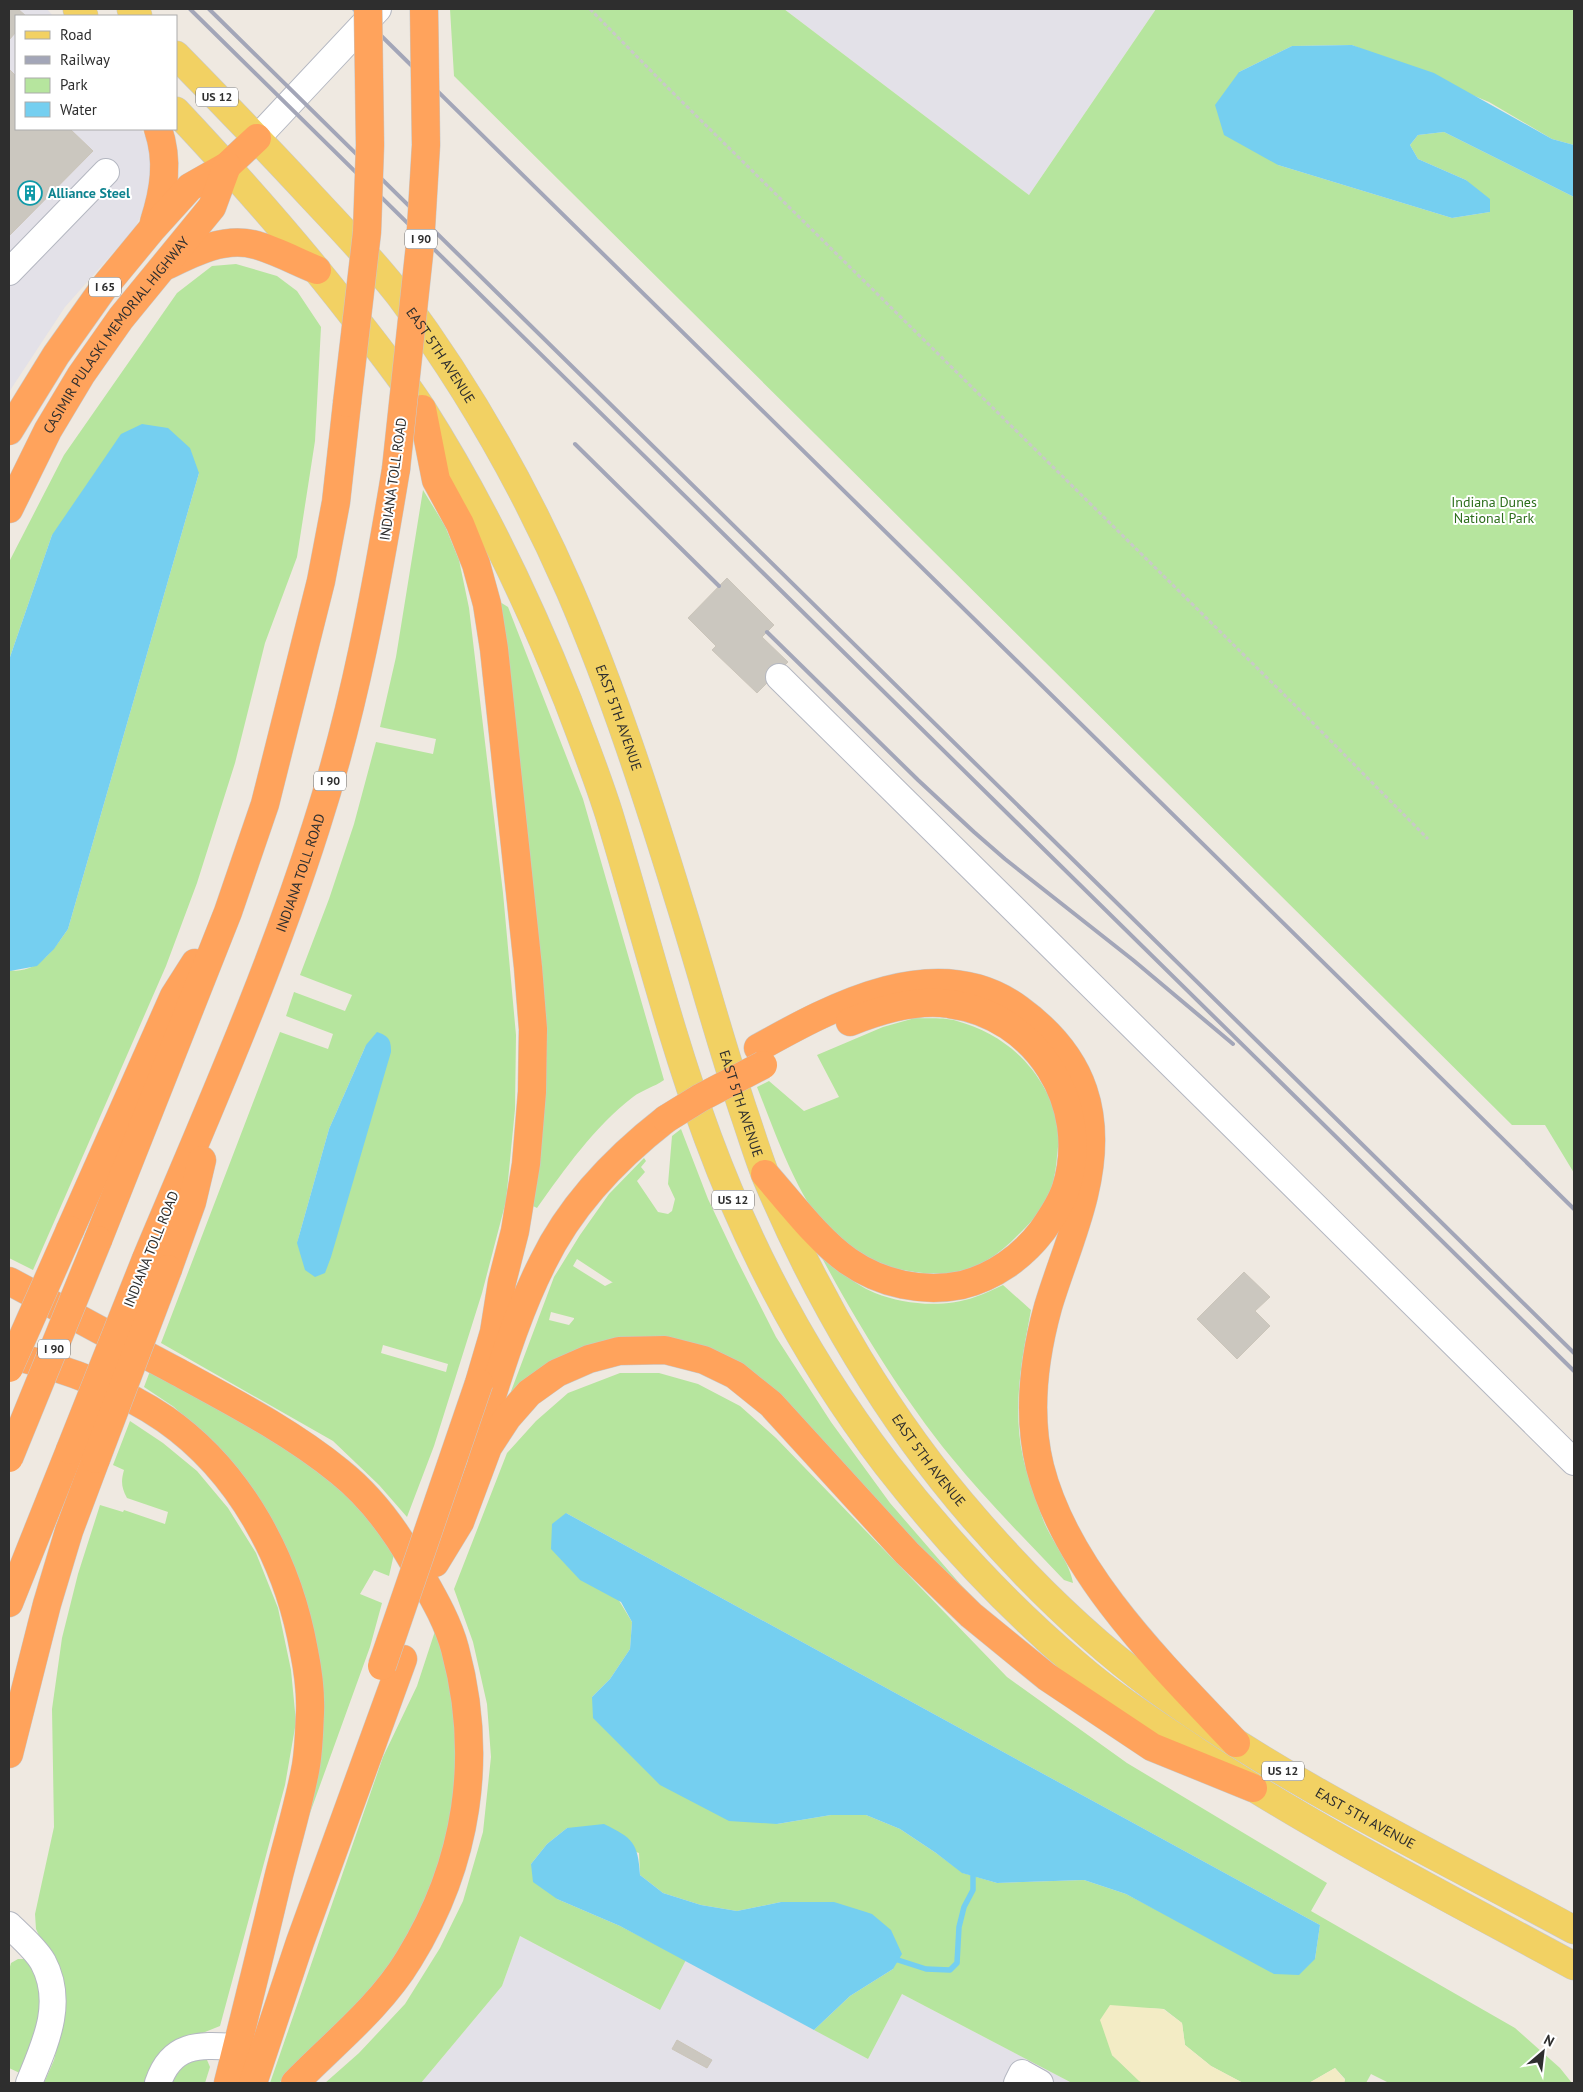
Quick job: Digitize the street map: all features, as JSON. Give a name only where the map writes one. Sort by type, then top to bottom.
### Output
[{"type":"highway","name":"I 90","points":[[9,1458],[228,912],[265,804],[321,581],[336,502],[367,232],[370,145],[368,9]]},
{"type":"highway","name":"INDIANA TOLL ROAD","points":[[9,1603],[70,1450],[157,1264],[221,1081],[278,941],[325,798],[349,714],[376,591],[396,469],[420,245],[426,145],[424,9]]},
{"type":"highway","points":[[152,229],[164,186],[166,165],[158,130]]},
{"type":"highway","name":"CASIMIR PULASKI MEMORIAL HIGHWAY","points":[[9,431],[62,347],[105,286],[152,229],[190,187],[227,166],[257,138]]},
{"type":"highway","name":"CASIMIR PULASKI MEMORIAL HIGHWAY","points":[[9,509],[48,430],[81,375],[121,318],[212,207],[227,166]]},
{"type":"highway","points":[[160,269],[196,251],[232,243],[255,245],[317,270]]},
{"type":"highway","points":[[228,2083],[392,1663],[435,1563],[487,1384],[502,1282],[515,1231],[526,1164],[532,1083],[533,1029],[494,649],[487,604],[476,564],[460,524],[436,480],[422,409]]},
{"type":"highway","points":[[9,1368],[174,996],[228,912]]},
{"type":"highway","points":[[494,1332],[520,1270],[549,1215],[577,1178],[608,1145],[641,1116],[700,1098],[761,1056],[853,1001],[892,988],[918,983],[949,984],[981,990],[1010,1002],[1037,1022],[1056,1041],[1077,1074],[1088,1101],[1092,1134],[1090,1165],[1084,1195],[1048,1308],[1036,1360],[1032,1414],[1040,1467],[1056,1510],[1072,1542],[1103,1592],[1142,1642],[1236,1743]]},
{"type":"highway","points":[[761,1056],[864,1017],[895,1008],[921,1003],[949,1004],[978,1010],[1002,1021],[1025,1039],[1044,1058],[1059,1082],[1068,1110],[1072,1134],[1071,1162],[1066,1189],[1053,1215],[1033,1242],[1010,1264],[978,1281],[942,1289],[911,1287],[878,1278],[847,1260],[815,1231],[764,1174]]},
{"type":"highway","points":[[252,2083],[487,1384],[543,1261],[565,1224],[594,1186],[664,1110]]},
{"type":"highway","points":[[9,1754],[47,1604],[69,1531],[96,1459],[157,1264]]},
{"type":"highway","points":[[9,1281],[208,1388],[292,1436],[342,1473],[375,1506],[405,1547],[438,1606],[455,1648],[467,1712],[470,1765],[464,1820],[451,1869],[430,1921],[408,1961],[367,2013],[295,2083]]},
{"type":"highway","points":[[435,1563],[460,1522],[488,1448],[507,1418],[529,1393],[557,1373],[589,1359],[618,1351],[665,1350],[704,1360],[735,1375],[770,1404],[907,1552],[964,1608],[1046,1677],[1152,1748],[1253,1788]]},
{"type":"highway","points":[[9,1355],[52,1365],[131,1398],[166,1420],[200,1449],[232,1484],[260,1526],[282,1569],[298,1616],[307,1668],[310,1710],[306,1768],[228,2083]]},
{"type":"main road","name":"EAST 5TH AVENUE","points":[[178,57],[336,222],[396,291],[452,370],[518,484],[568,587],[608,686],[678,899],[718,1033],[764,1174],[829,1310],[914,1442],[971,1515],[1021,1570],[1081,1627],[1149,1684],[1236,1743],[1322,1793],[1574,1930]]},
{"type":"main road","name":"US 12","points":[[178,113],[227,166],[317,270],[388,359],[422,409],[470,489],[520,590],[566,697],[607,807],[680,1053],[707,1136],[732,1198],[762,1263],[798,1330],[837,1395],[886,1464],[948,1539],[1006,1600],[1079,1667],[1126,1703],[1253,1788],[1374,1858],[1574,1966]]},
{"type":"lane","points":[[257,138],[378,9]]},
{"type":"lane","points":[[9,272],[106,172]]},
{"type":"lane","points":[[779,677],[1574,1462]]},
{"type":"lane","points":[[9,1925],[29,1944],[42,1962],[50,1981],[53,2001],[52,2022],[47,2040],[29,2083]]},
{"type":"lane","points":[[158,2083],[162,2070],[172,2059],[188,2048],[205,2045],[237,2047]]},
{"type":"path","points":[[590,9],[1428,839]]},
{"type":"shaded area","points":[[9,9],[47,9],[52,15],[15,15],[15,130],[142,130],[152,150],[154,187],[135,228],[65,307],[9,392]]},
{"type":"shaded area","points":[[784,9],[1156,9],[1029,195]]},
{"type":"shaded area","points":[[520,1936],[659,2010],[686,1960],[868,2059],[902,1994],[1072,2083],[421,2083],[502,1986]]},
{"type":"green space","name":"Indiana Dunes National Park","points":[[450,9],[784,9],[1029,195],[1156,9],[1574,9],[1574,145],[1552,139],[1489,102],[1352,45],[1292,46],[1239,72],[1278,165],[1452,218],[1490,212],[1466,180],[1418,159],[1410,145],[1418,135],[1444,132],[1574,197],[1574,1173],[1545,1125],[1512,1125],[454,76]]},
{"type":"green space","points":[[236,264],[277,276],[297,291],[321,327],[315,441],[297,557],[265,643],[235,763],[197,883],[166,966],[33,1270],[9,1258],[9,970],[28,969],[44,959],[68,929],[199,473],[52,535],[9,660],[9,562],[64,455],[177,293],[212,266]]},
{"type":"green space","points":[[423,490],[445,526],[459,560],[469,608],[503,893],[516,1035],[515,1109],[506,1201],[482,1293],[434,1446],[407,1517],[379,1485],[333,1441],[161,1343],[280,1032],[328,1049],[333,1034],[286,1016],[294,992],[345,1011],[352,995],[300,975],[329,899],[354,824],[376,742],[433,754],[436,739],[380,727],[396,657]],"holes":[[[366,1045],[297,1243],[329,1129]],[[383,1345],[448,1364],[446,1372],[381,1353]]]},
{"type":"green space","points":[[500,602],[508,607],[583,799],[664,1080],[640,1092],[605,1122],[558,1178],[537,1208],[531,1205]]},
{"type":"green space","points":[[915,1018],[957,1021],[997,1038],[1030,1066],[1054,1106],[1057,1117],[1058,1140],[1054,1179],[1047,1200],[1034,1219],[1006,1247],[994,1256],[968,1269],[941,1274],[897,1269],[864,1258],[836,1238],[827,1229],[805,1198],[796,1180],[778,1142],[757,1087],[769,1081],[804,1111],[839,1097],[817,1055],[883,1027]]},
{"type":"green space","points":[[681,1129],[708,1199],[776,1337],[831,1422],[890,1503],[961,1585],[1018,1643],[977,1607],[785,1407],[670,1344],[510,1394],[554,1277],[580,1235],[609,1194],[644,1158],[646,1161],[641,1167],[645,1172],[637,1181],[658,1212],[668,1214],[672,1211],[675,1199],[668,1184],[672,1136]],"holes":[[[577,1259],[612,1282],[613,1282],[605,1286],[573,1266]],[[551,1312],[574,1318],[574,1319],[569,1325],[549,1320]]]},
{"type":"green space","points":[[821,1256],[861,1286],[887,1297],[925,1304],[951,1303],[975,1297],[1003,1285],[1031,1310],[1024,1346],[1018,1402],[1020,1439],[1032,1490],[1047,1529],[1065,1560],[1073,1583],[1064,1580],[1006,1519],[964,1473],[933,1434],[881,1359]]},
{"type":"green space","points":[[150,1371],[295,1453],[333,1480],[363,1511],[394,1554],[389,1576],[374,1570],[360,1594],[382,1603],[370,1647],[306,1824],[320,1685],[208,1439],[174,1407],[144,1387]]},
{"type":"green space","points":[[620,1373],[659,1373],[698,1384],[740,1406],[776,1438],[1007,1677],[1127,1763],[1327,1883],[1311,1911],[1515,2028],[1560,2068],[1572,2083],[1389,2083],[1371,2074],[1366,2083],[1344,2083],[1345,2079],[1335,2068],[1309,2083],[1243,2083],[1211,2066],[1185,2045],[1182,2023],[1164,2009],[1146,2008],[1112,2055],[1143,2083],[1072,2083],[902,1994],[868,2059],[814,2030],[850,1996],[893,1969],[781,1902],[737,1911],[701,1905],[663,1893],[640,1875],[639,1853],[567,1828],[547,1844],[531,1864],[557,1899],[620,1926],[686,1960],[660,2010],[520,1936],[502,1986],[421,2083],[325,2083],[359,2053],[405,2004],[440,1948],[463,1901],[483,1832],[491,1757],[487,1704],[473,1642],[454,1589],[507,1453],[536,1421],[568,1393]],"holes":[[[566,1513],[1320,1925],[1315,1959],[1199,1932],[1126,1894],[1084,1880],[997,1883],[963,1873],[900,1829],[866,1815],[831,1815],[777,1824],[592,1697],[610,1679],[630,1649],[632,1622]]]},
{"type":"green space","points":[[130,1421],[163,1443],[197,1471],[228,1508],[256,1553],[278,1608],[291,1670],[296,1722],[285,1785],[220,2026],[185,2040],[147,2083],[44,2083],[54,2060],[63,2022],[42,1942],[36,1929],[35,1914],[54,1827],[52,1709],[62,1638],[78,1574],[100,1505],[123,1512],[124,1510],[165,1524],[168,1512],[127,1498],[125,1494],[122,1484],[124,1470],[113,1465]]},
{"type":"green space","points":[[437,1625],[460,1720],[454,1809],[427,1910],[375,1989],[279,2083],[270,2083],[383,1757],[417,1686]]},
{"type":"green space","points":[[18,1959],[24,1959],[33,1969],[40,1989],[41,2025],[24,2075],[9,2068],[9,1970],[11,1963]]},
{"type":"green space","points":[[198,2059],[207,2060],[210,2067],[205,2083],[171,2083],[183,2066]]},
{"type":"sand","points":[[1110,2005],[1163,2009],[1182,2023],[1185,2045],[1211,2066],[1243,2083],[1143,2083],[1139,2081],[1112,2055],[1100,2020]]},
{"type":"sand","points":[[1335,2068],[1345,2080],[1344,2083],[1309,2083]]},
{"type":"water","points":[[1352,45],[1434,73],[1552,139],[1574,145],[1574,197],[1444,132],[1418,135],[1410,145],[1418,159],[1466,180],[1490,199],[1490,212],[1452,218],[1278,165],[1224,135],[1215,105],[1239,72],[1292,46]]},
{"type":"water","points":[[142,424],[168,428],[190,448],[199,473],[68,929],[54,949],[37,966],[10,971],[9,660],[52,535],[121,434]]},
{"type":"water","points":[[377,1032],[388,1039],[391,1052],[331,1257],[325,1273],[315,1277],[305,1270],[297,1243],[329,1129],[366,1045]]},
{"type":"water","points":[[566,1513],[1320,1925],[1315,1959],[1299,1975],[1274,1974],[1126,1894],[1084,1880],[997,1883],[962,1873],[900,1829],[866,1815],[831,1815],[777,1824],[729,1821],[660,1785],[593,1718],[592,1697],[610,1679],[630,1649],[632,1622],[621,1602],[580,1580],[551,1549],[552,1524]]},
{"type":"water","points":[[604,1824],[628,1838],[638,1856],[640,1875],[663,1893],[701,1905],[737,1911],[781,1902],[834,1902],[872,1914],[891,1930],[902,1954],[893,1969],[850,1996],[814,2030],[620,1926],[557,1899],[533,1882],[531,1864],[547,1844],[567,1828]]},
{"type":"building","points":[[9,9],[18,9],[25,15],[15,15],[15,33],[9,40]]},
{"type":"building","name":"Alliance Steel","points":[[9,69],[15,75],[15,130],[71,130],[93,151],[9,236]]},
{"type":"building","points":[[727,578],[774,625],[762,637],[788,662],[757,693],[712,650],[716,646],[688,618]]},
{"type":"building","points":[[1244,1272],[1270,1297],[1255,1311],[1270,1326],[1237,1359],[1197,1319]]},
{"type":"building","points":[[677,2040],[712,2060],[707,2068],[672,2049]]},
{"type":"waterway","points":[[898,1960],[926,1969],[950,1970],[957,1963],[959,1927],[964,1907],[973,1890],[973,1876]]},
{"type":"railway","points":[[190,9],[1574,1371]]},
{"type":"railway","points":[[209,9],[1574,1353]]},
{"type":"railway","points":[[354,9],[1574,1209]]},
{"type":"railway","points":[[575,444],[719,586]]},
{"type":"railway","points":[[767,632],[918,780],[974,832],[1005,859],[1133,960],[1233,1044]]},
{"type":"place","name":"Alliance Steel","points":[[30,193]]}]
